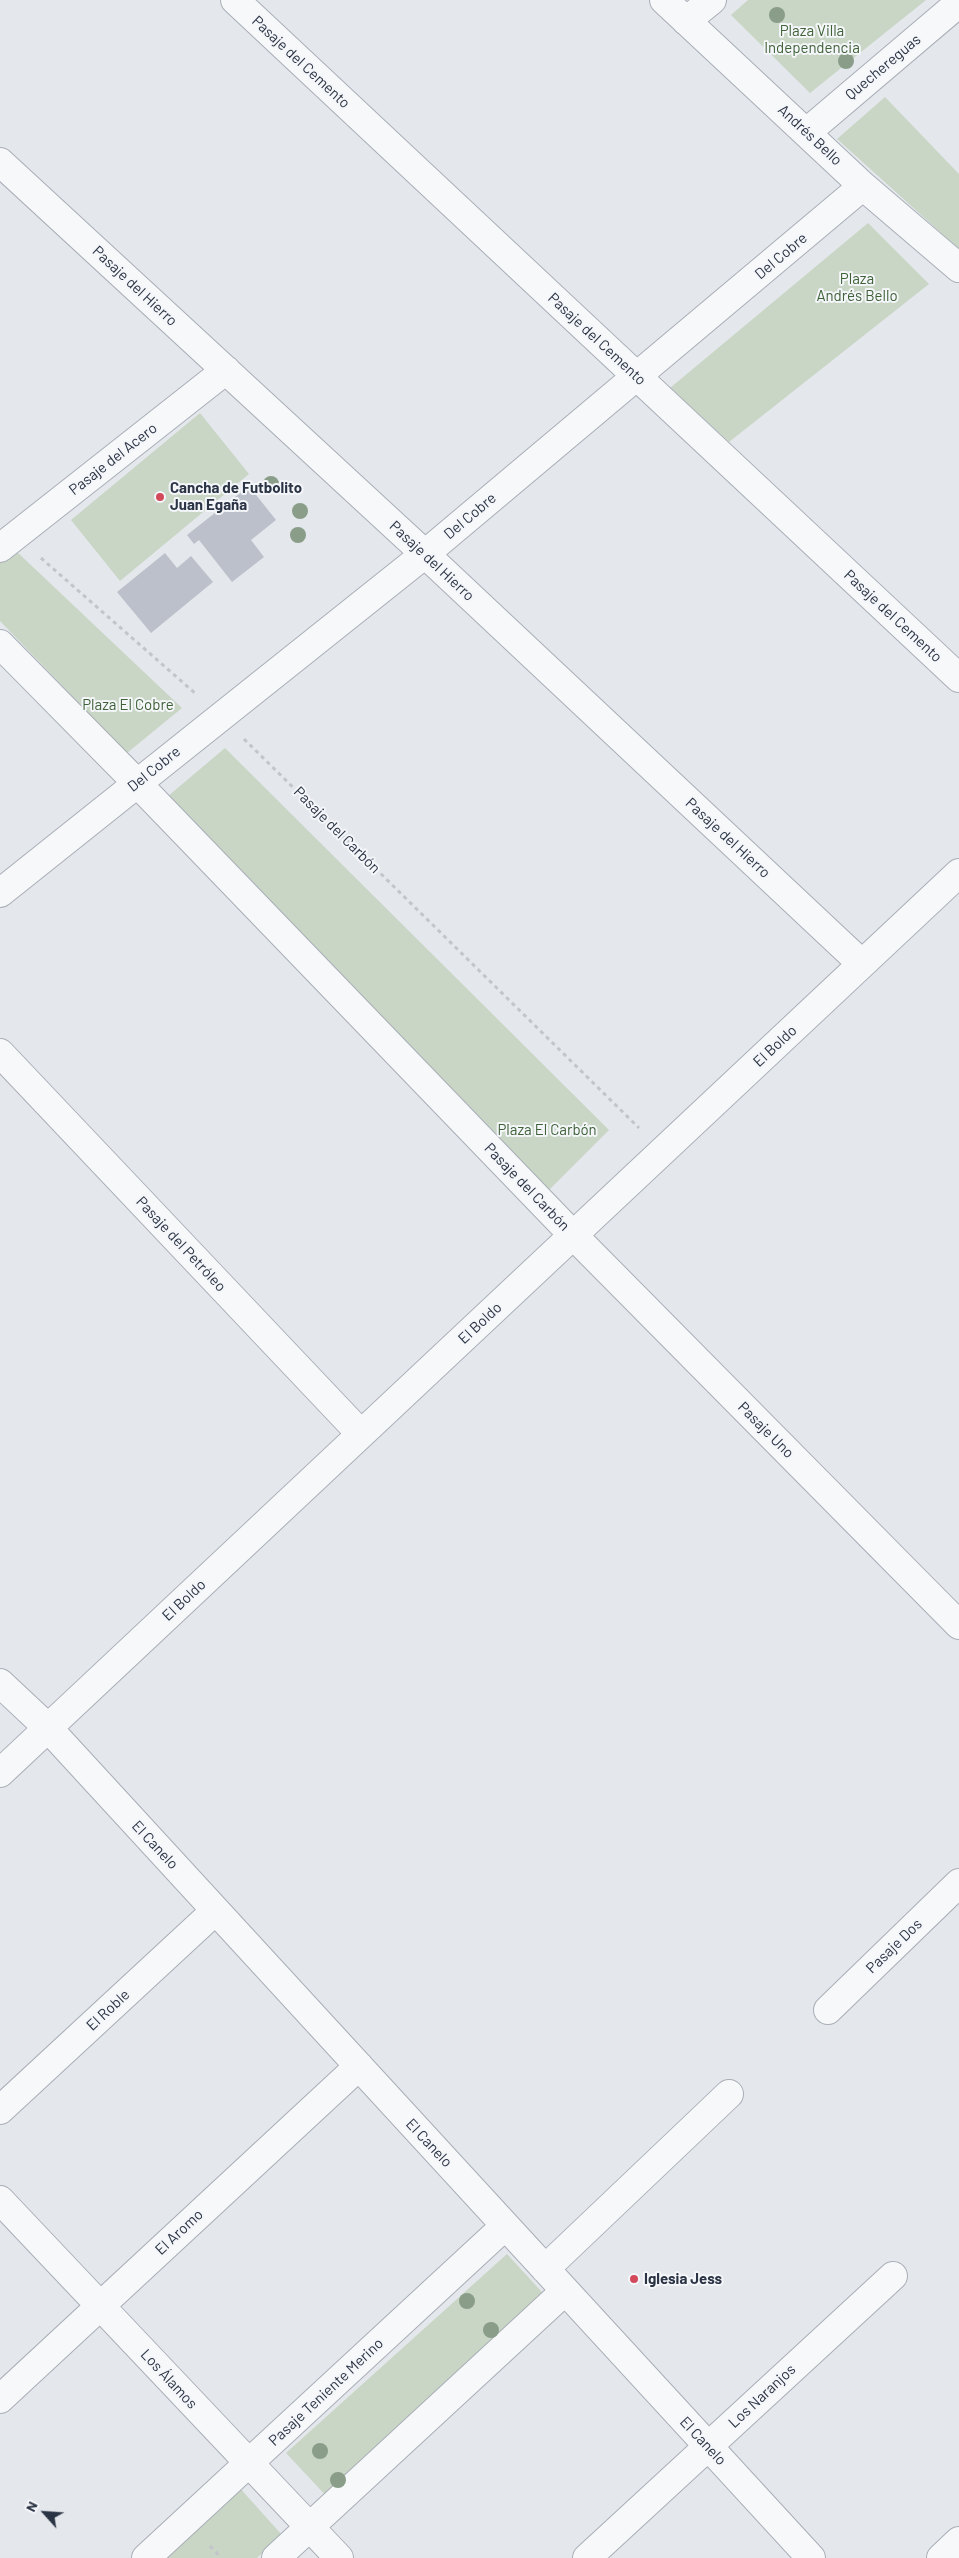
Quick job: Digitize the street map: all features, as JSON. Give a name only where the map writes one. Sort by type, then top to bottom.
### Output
[{"type":"street","name":"Pasaje del Cemento","points":[[235,0],[959,678]]},
{"type":"street","name":"Andrés Bello","points":[[664,0],[863,186],[959,268]]},
{"type":"street","points":[[686,21],[712,0]]},
{"type":"street","name":"Quechereguas","points":[[807,132],[959,3]]},
{"type":"street","name":"Pasaje del Hierro","points":[[0,162],[425,554],[862,964]]},
{"type":"street","name":"Del Cobre","points":[[0,894],[425,554],[863,186]]},
{"type":"street","name":"Pasaje del Acero","points":[[7,542],[226,370]]},
{"type":"street","name":"Pasaje del Carbón","points":[[0,644],[137,783],[573,1235]]},
{"type":"street","name":"El Boldo","points":[[0,1773],[959,873]]},
{"type":"street","name":"Pasaje del Petróleo","points":[[0,1053],[362,1434]]},
{"type":"street","name":"Pasaje Uno","points":[[573,1235],[959,1625]]},
{"type":"street","name":"El Canelo","points":[[0,1683],[48,1728],[810,2558]]},
{"type":"street","name":"Pasaje Dos","points":[[828,2010],[959,1882]]},
{"type":"street","name":"El Roble","points":[[0,2110],[215,1911]]},
{"type":"street","name":"El Aromo","points":[[0,2399],[359,2066]]},
{"type":"street","points":[[544,2269],[729,2094]]},
{"type":"street","name":"Los Álamos","points":[[0,2200],[339,2558]]},
{"type":"street","name":"Pasaje Teniente Merino","points":[[146,2558],[505,2226]]},
{"type":"street","name":"Los Naranjos","points":[[587,2558],[893,2276]]},
{"type":"street","points":[[276,2558],[565,2291]]},
{"type":"street","points":[[941,2558],[959,2541]]},
{"type":"path","name":"Pasaje del Carbón","points":[[7,542],[221,716],[663,1151]]},
{"type":"green space","name":"Plaza Villa Independencia","points":[[748,0],[926,0],[810,93],[731,15]]},
{"type":"green space","points":[[885,97],[959,174],[959,249],[837,139]]},
{"type":"green space","name":"Plaza Andrés Bello","points":[[868,223],[929,284],[729,442],[670,388]]},
{"type":"green space","name":"Cancha de Futbolito Juan Egaña","points":[[200,413],[249,474],[120,581],[71,520]]},
{"type":"green space","name":"Plaza El Cobre","points":[[15,550],[182,708],[127,753],[0,621],[0,562]]},
{"type":"green space","name":"Plaza El Carbón","points":[[225,748],[609,1130],[547,1192],[161,802]]},
{"type":"green space","points":[[507,2254],[552,2303],[330,2500],[286,2453]]},
{"type":"green space","points":[[238,2486],[282,2535],[257,2558],[158,2558]]},
{"type":"building","points":[[249,486],[276,520],[251,540],[264,557],[232,582],[199,540],[194,544],[187,535]]},
{"type":"building","points":[[165,553],[177,568],[191,556],[213,582],[151,633],[117,592]]},
{"type":"place","name":"Cancha de Futbolito Juan Egaña","points":[[160,497]]},
{"type":"place","name":"Iglesia Jess","points":[[634,2279]]}]
